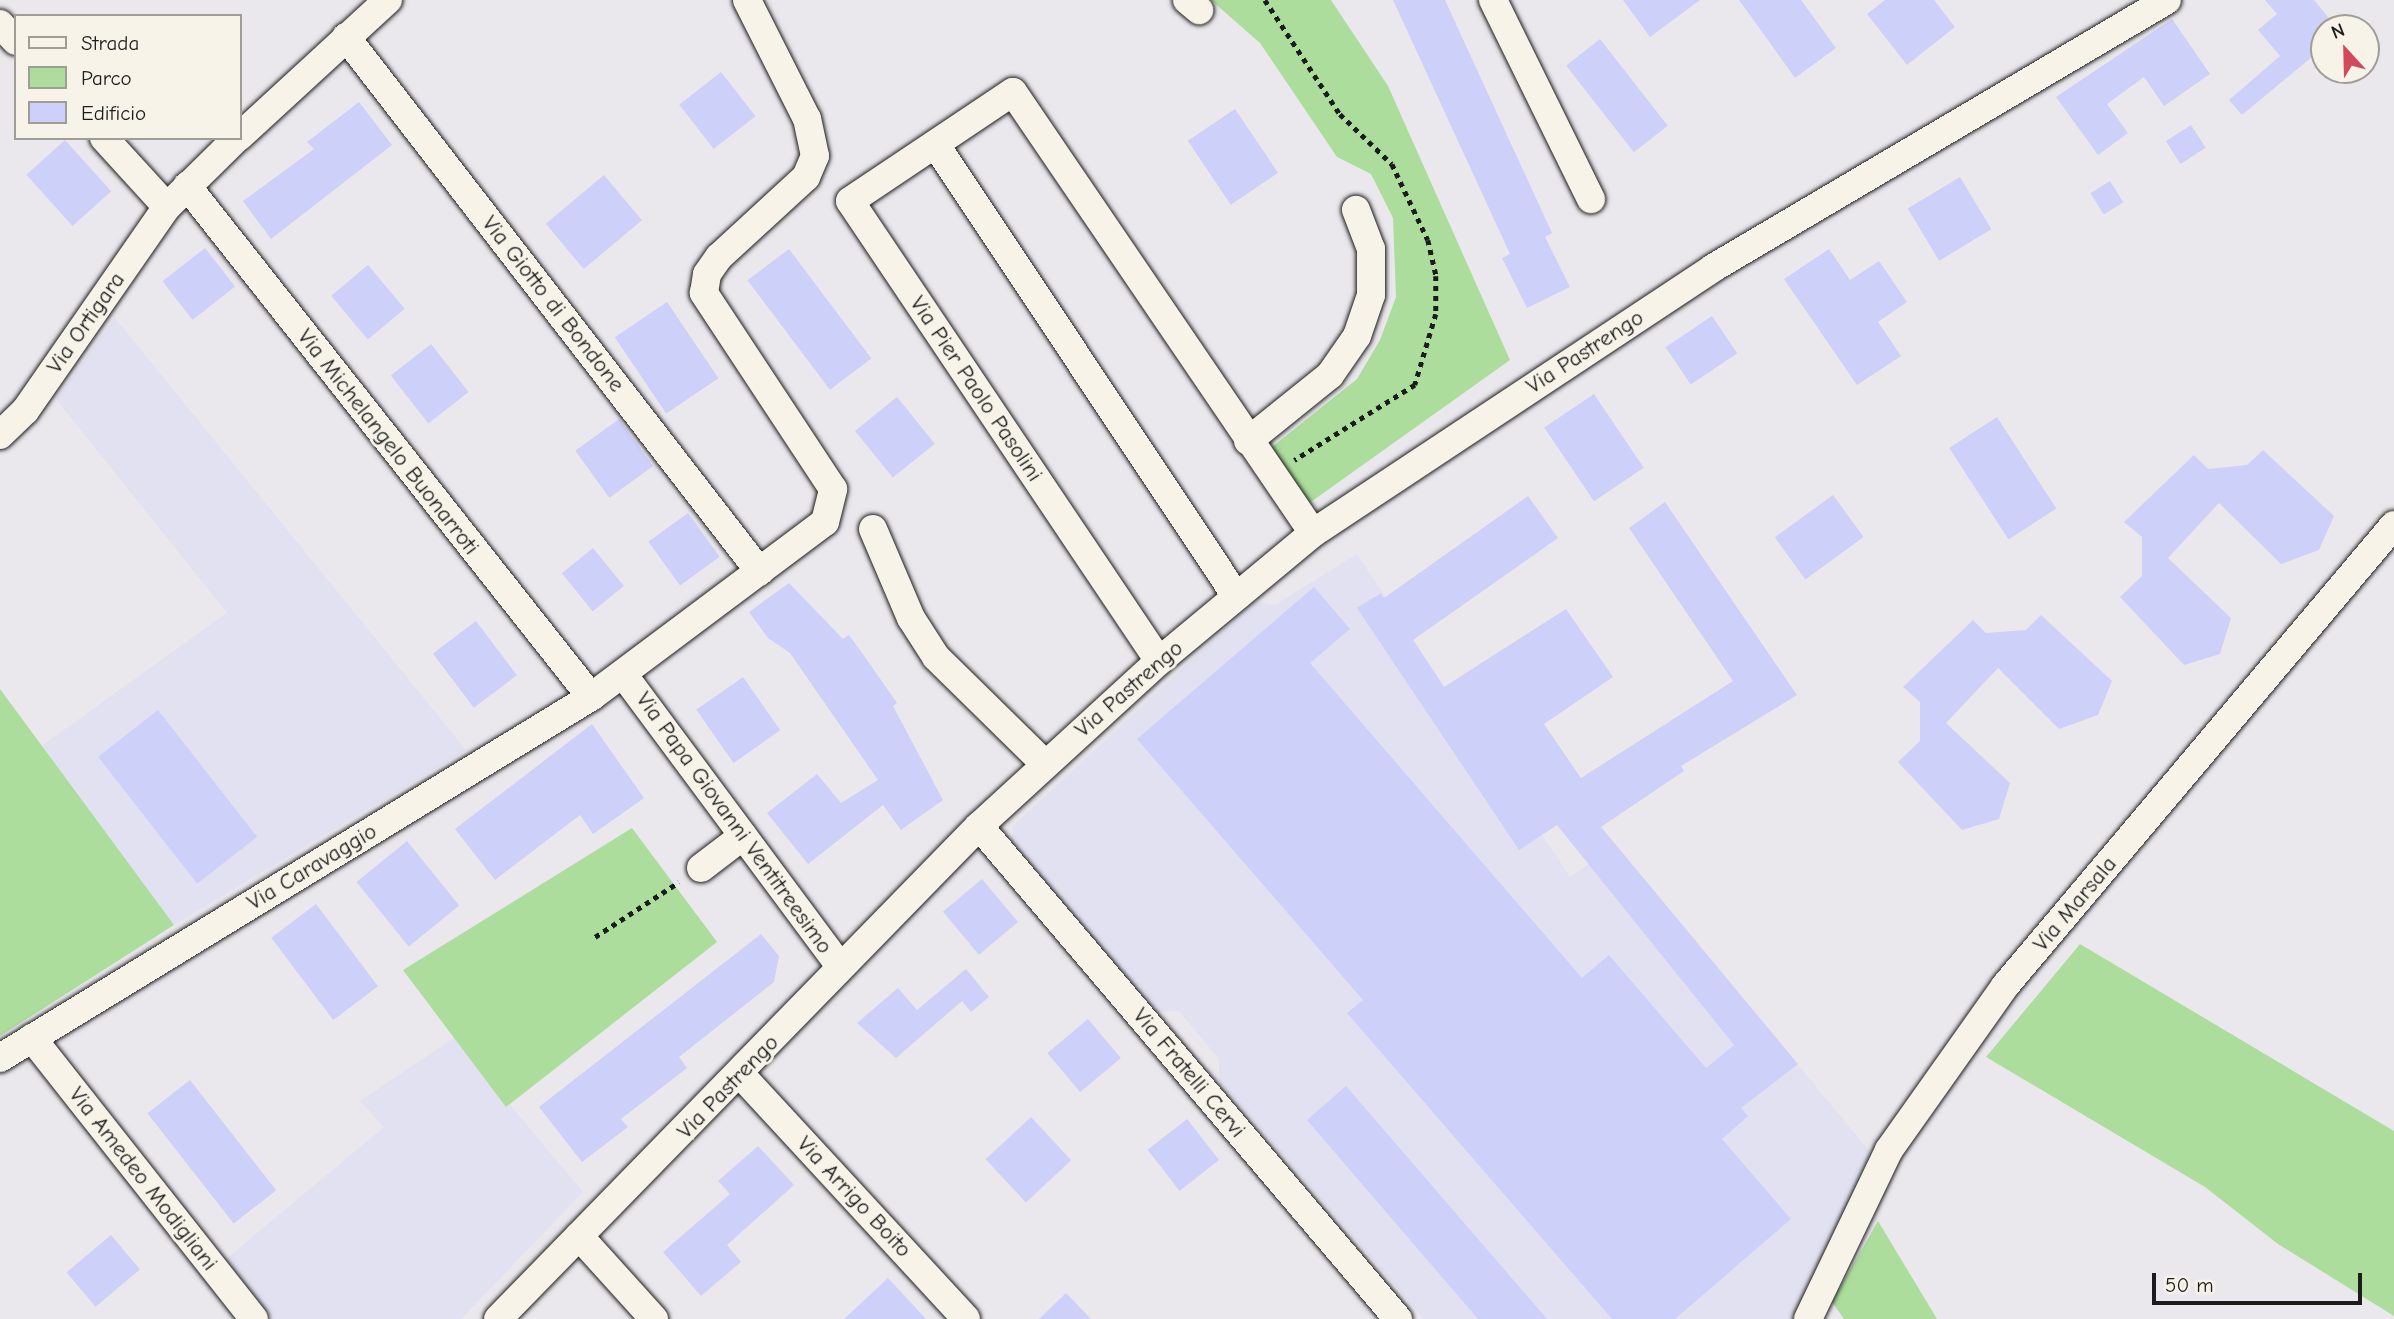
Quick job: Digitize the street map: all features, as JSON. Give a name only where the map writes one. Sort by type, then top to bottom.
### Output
[{"type":"street","name":"Via Ortigara","points":[[242,133],[388,0]]},
{"type":"street","name":"Via Papa Giovanni Ventitreesimo","points":[[747,0],[807,119],[816,156],[806,177],[719,257],[707,274],[704,293],[833,489],[825,522],[623,674],[840,966]]},
{"type":"street","points":[[1493,0],[1591,199]]},
{"type":"street","name":"Via Pastrengo","points":[[498,1319],[742,1076],[840,966],[979,827],[1159,661],[1313,533],[1713,268],[2167,0]]},
{"type":"street","points":[[0,24],[14,39]]},
{"type":"street","name":"Via Giotto di Bondone","points":[[346,37],[760,572]]},
{"type":"street","name":"Via Pier Paolo Pasolini","points":[[1159,661],[850,201],[1013,92],[1313,533]]},
{"type":"street","points":[[106,140],[167,207]]},
{"type":"street","name":"Via Ortigara","points":[[0,435],[25,411],[167,207],[235,140]]},
{"type":"street","points":[[936,145],[1236,596]]},
{"type":"street","name":"Via Michelangelo Buonarroti","points":[[187,186],[590,697]]},
{"type":"street","points":[[1248,441],[1330,375],[1357,336],[1371,295],[1371,260],[1356,210]]},
{"type":"street","name":"Via Marsala","points":[[1808,1319],[1888,1150],[2006,986],[2394,525]]},
{"type":"street","points":[[873,528],[911,618],[936,657],[1045,764]]},
{"type":"street","name":"Via Caravaggio","points":[[0,1058],[590,697],[623,674]]},
{"type":"street","name":"Via Fratelli Cervi","points":[[979,827],[1398,1319]]},
{"type":"street","points":[[701,868],[743,836]]},
{"type":"street","name":"Via Amedeo Modigliani","points":[[32,1038],[254,1319]]},
{"type":"street","name":"Via Arrigo Boito","points":[[742,1076],[966,1319]]},
{"type":"street","points":[[579,1236],[654,1319]]},
{"type":"path","points":[[595,937],[701,868]]},
{"type":"shaded area","points":[[115,318],[466,750],[174,925],[40,747],[227,613],[56,399]]},
{"type":"shaded area","points":[[1357,554],[1570,877],[1616,845],[1875,1158],[1795,1319],[1424,1319],[1219,1081],[1219,1059],[1179,1011],[1151,1012],[1011,849],[1013,826],[1255,601],[1275,605]]},
{"type":"shaded area","points":[[454,1038],[583,1192],[461,1319],[273,1319],[226,1259],[384,1127],[360,1101]]},
{"type":"green space","points":[[1211,0],[1331,0],[1388,86],[1510,360],[1308,504],[1272,447],[1357,379],[1380,340],[1396,297],[1393,218],[1371,174],[1337,157],[1260,43]]},
{"type":"green space","points":[[0,689],[174,925],[0,1036]]},
{"type":"green space","points":[[632,828],[717,942],[506,1107],[403,970]]},
{"type":"green space","points":[[2080,944],[2394,1131],[2394,1316],[2278,1244],[2205,1187],[1986,1057]]},
{"type":"green space","points":[[1878,1221],[1937,1319],[1844,1319],[1832,1302]]},
{"type":"building","points":[[1393,0],[1445,0],[1552,233],[1545,237],[1570,287],[1527,308],[1502,258],[1510,254]]},
{"type":"building","points":[[1623,0],[1700,0],[1650,37]]},
{"type":"building","points":[[1739,0],[1801,0],[1836,48],[1795,78]]},
{"type":"building","points":[[1885,0],[1934,0],[1955,27],[1907,65],[1867,14]]},
{"type":"building","points":[[2265,0],[2314,0],[2326,14],[2310,14],[2310,59],[2242,115],[2229,100],[2280,56],[2258,30],[2277,14]]},
{"type":"building","points":[[2172,19],[2210,74],[2164,106],[2144,77],[2107,104],[2128,133],[2098,155],[2056,97]]},
{"type":"building","points":[[1600,39],[1668,126],[1634,152],[1566,65]]},
{"type":"building","points":[[721,72],[755,116],[714,149],[679,105]]},
{"type":"building","points":[[359,102],[392,145],[271,239],[243,201],[314,149],[307,142]]},
{"type":"building","points":[[1235,109],[1278,173],[1231,205],[1188,141]]},
{"type":"building","points":[[2191,125],[2206,148],[2181,164],[2166,141]]},
{"type":"building","points":[[65,140],[111,191],[73,226],[26,175]]},
{"type":"building","points":[[604,175],[642,220],[584,269],[546,224]]},
{"type":"building","points":[[1960,177],[1991,229],[1939,261],[1908,208]]},
{"type":"building","points":[[2110,181],[2123,202],[2104,214],[2090,193]]},
{"type":"building","points":[[205,248],[235,287],[193,320],[162,281]]},
{"type":"building","points":[[789,249],[871,358],[830,390],[747,280]]},
{"type":"building","points":[[1829,249],[1850,280],[1879,261],[1907,302],[1878,322],[1901,356],[1857,385],[1784,279]]},
{"type":"building","points":[[368,265],[405,309],[368,340],[331,296]]},
{"type":"building","points":[[667,302],[718,378],[666,414],[615,337]]},
{"type":"building","points":[[1712,316],[1737,353],[1691,385],[1666,347]]},
{"type":"building","points":[[431,344],[469,392],[428,423],[391,375]]},
{"type":"building","points":[[1594,394],[1644,468],[1594,501],[1544,428]]},
{"type":"building","points":[[897,397],[935,444],[893,478],[855,431]]},
{"type":"building","points":[[1997,417],[2056,508],[2009,539],[1949,448]]},
{"type":"building","points":[[619,419],[653,466],[609,498],[575,451]]},
{"type":"building","points":[[2263,450],[2334,516],[2319,550],[2281,564],[2219,503],[2168,558],[2231,618],[2220,654],[2184,665],[2120,597],[2142,576],[2142,537],[2124,522],[2194,455],[2208,469],[2247,465]]},
{"type":"building","points":[[1833,495],[1864,537],[1805,579],[1775,537]]},
{"type":"building","points":[[1528,496],[1558,538],[1413,640],[1444,687],[1566,609],[1613,677],[1544,724],[1581,778],[1733,681],[1629,528],[1665,502],[1797,695],[1681,766],[1684,771],[1601,827],[1798,1064],[1741,1108],[1748,1116],[1722,1139],[1791,1219],[1675,1319],[1612,1319],[1347,1013],[1363,1000],[1137,739],[1314,587],[1350,629],[1310,663],[1582,978],[1609,955],[1706,1068],[1734,1045],[1557,825],[1519,850],[1357,608],[1381,593],[1384,598]]},
{"type":"building","points":[[688,513],[720,557],[680,585],[648,542]]},
{"type":"building","points":[[593,548],[624,586],[593,611],[562,573]]},
{"type":"building","points":[[789,583],[843,639],[849,635],[867,660],[897,703],[893,706],[943,800],[901,830],[883,805],[808,864],[767,813],[817,774],[841,803],[878,780],[790,653],[768,638],[749,612]]},
{"type":"building","points":[[2041,615],[2112,681],[2098,715],[2059,729],[1998,668],[1946,723],[2010,783],[1999,819],[1962,830],[1898,762],[1920,741],[1920,702],[1903,687],[1973,620],[1986,633],[2026,630]]},
{"type":"building","points":[[476,621],[517,675],[474,708],[433,653]]},
{"type":"building","points":[[743,677],[780,730],[734,763],[696,710]]},
{"type":"building","points":[[158,710],[257,837],[197,884],[98,757]]},
{"type":"building","points":[[592,724],[644,798],[593,834],[580,815],[495,880],[455,829]]},
{"type":"building","points":[[407,841],[459,906],[409,946],[356,882]]},
{"type":"building","points":[[982,879],[1018,922],[979,955],[943,912]]},
{"type":"building","points":[[316,904],[378,986],[333,1020],[271,938]]},
{"type":"building","points":[[761,934],[779,956],[774,982],[679,1057],[687,1068],[621,1119],[628,1127],[582,1162],[539,1107]]},
{"type":"building","points":[[966,969],[989,997],[971,1012],[962,1001],[896,1058],[857,1023],[898,988],[917,1010]]},
{"type":"building","points":[[1088,1019],[1121,1058],[1080,1092],[1047,1053]]},
{"type":"building","points":[[190,1080],[276,1190],[234,1224],[147,1113]]},
{"type":"building","points":[[1346,1086],[1547,1319],[1478,1319],[1307,1120]]},
{"type":"building","points":[[1031,1117],[1071,1160],[1026,1202],[986,1159]]},
{"type":"building","points":[[1187,1119],[1219,1160],[1180,1191],[1148,1150]]},
{"type":"building","points":[[758,1146],[794,1185],[727,1245],[741,1262],[701,1296],[663,1252],[730,1194],[718,1181]]},
{"type":"building","points":[[111,1235],[140,1269],[95,1307],[67,1272]]},
{"type":"building","points":[[888,1278],[926,1319],[844,1319]]},
{"type":"building","points":[[1066,1293],[1091,1319],[1039,1319]]}]
